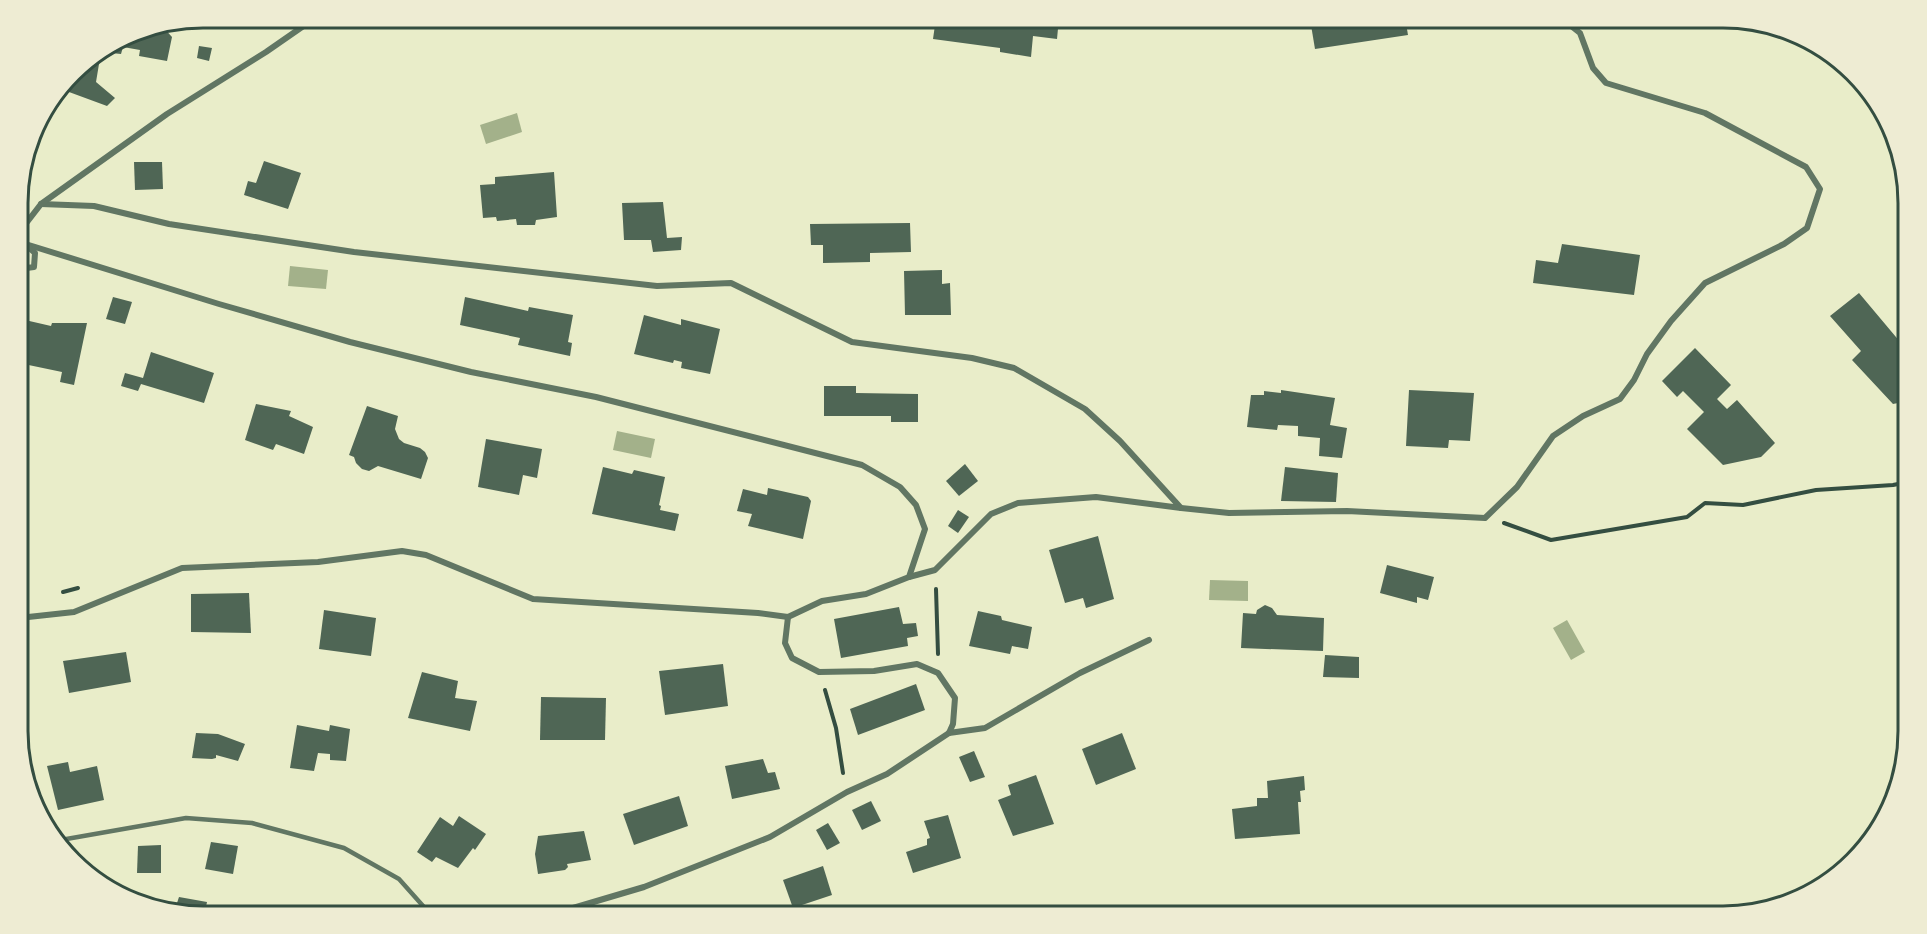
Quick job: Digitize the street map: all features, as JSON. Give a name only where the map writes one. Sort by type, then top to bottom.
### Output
[{"type":"street","points":[[29,220],[41,204],[167,114],[301,28]]},
{"type":"street","points":[[29,617],[74,612],[182,568],[318,562],[402,551],[426,555],[533,599],[758,613],[788,617],[822,601],[866,594],[909,577],[935,570],[991,514],[1018,503],[1096,497],[1229,513],[1347,511],[1485,518],[1517,487],[1553,436],[1583,416],[1620,399],[1634,380],[1647,354],[1671,321],[1705,283],[1784,244],[1808,228],[1820,189],[1806,167],[1705,113],[1606,83],[1593,68],[1580,33],[1574,28]]},
{"type":"street","points":[[41,204],[94,206],[169,224],[354,252],[657,286],[731,283],[852,342],[972,358],[1014,368],[1085,409],[1120,441],[1181,508]]},
{"type":"street","points":[[29,245],[350,342],[471,372],[596,397],[862,465],[900,487],[916,506],[925,529],[909,577]]},
{"type":"street","points":[[29,249],[35,253],[34,267],[29,268]]},
{"type":"street","points":[[788,617],[785,643],[792,658],[819,672],[874,671],[917,663],[938,673],[955,698],[953,724],[949,733]]},
{"type":"street","points":[[579,906],[644,886],[770,837],[847,792],[886,774],[949,733],[985,729],[1080,673],[1149,640]]},
{"type":"lane","points":[[67,839],[186,818],[252,823],[344,848],[399,879],[423,906]]},
{"type":"path","points":[[1511,526],[1551,540],[1687,517],[1705,503],[1743,505],[1816,490],[1898,484]]},
{"type":"path","points":[[935,570],[938,673]]},
{"type":"path","points":[[819,672],[836,728],[847,792]]},
{"type":"shaded area","points":[[517,113],[522,132],[486,144],[480,125]]},
{"type":"shaded area","points":[[290,266],[328,270],[326,289],[288,286]]},
{"type":"shaded area","points":[[617,431],[655,439],[651,458],[613,450]]},
{"type":"shaded area","points":[[1210,580],[1248,581],[1248,601],[1209,600]]},
{"type":"shaded area","points":[[1567,620],[1585,652],[1571,660],[1553,628]]},
{"type":"building","points":[[935,28],[1058,28],[1057,39],[1033,36],[1031,57],[1000,52],[1000,48],[933,39]]},
{"type":"building","points":[[1312,28],[1407,28],[1408,35],[1315,49]]},
{"type":"building","points":[[168,32],[172,37],[167,61],[139,56],[140,50],[126,47],[159,34]]},
{"type":"building","points":[[199,46],[212,48],[209,61],[197,58]]},
{"type":"building","points":[[99,63],[96,82],[115,98],[107,106],[69,92]]},
{"type":"building","points":[[264,161],[301,173],[288,209],[244,195],[248,181],[256,183]]},
{"type":"building","points":[[134,162],[162,162],[163,189],[135,190]]},
{"type":"building","points":[[554,172],[557,217],[536,220],[535,225],[517,225],[516,219],[497,221],[496,217],[483,218],[480,185],[495,184],[495,177]]},
{"type":"building","points":[[663,202],[667,238],[682,237],[681,250],[653,252],[651,240],[624,240],[622,203]]},
{"type":"building","points":[[910,223],[911,252],[870,253],[870,262],[823,263],[823,245],[811,245],[810,224]]},
{"type":"building","points":[[1562,244],[1640,255],[1634,295],[1533,283],[1536,260],[1558,263]]},
{"type":"building","points":[[942,270],[942,284],[950,283],[951,315],[905,315],[904,271]]},
{"type":"building","points":[[1859,293],[1898,339],[1898,403],[1893,404],[1852,360],[1861,351],[1830,316]]},
{"type":"building","points":[[113,297],[132,302],[125,324],[106,319]]},
{"type":"building","points":[[465,297],[528,311],[529,307],[573,315],[568,342],[572,343],[570,356],[518,345],[520,338],[460,325]]},
{"type":"building","points":[[644,315],[681,325],[681,319],[720,329],[710,374],[681,368],[682,362],[674,360],[673,363],[634,354]]},
{"type":"building","points":[[29,321],[51,326],[52,323],[87,323],[74,385],[60,382],[62,372],[29,365]]},
{"type":"building","points":[[1695,348],[1731,385],[1717,399],[1727,409],[1737,400],[1775,443],[1761,457],[1723,465],[1687,429],[1704,412],[1683,391],[1677,397],[1662,381]]},
{"type":"building","points":[[151,352],[214,373],[204,403],[141,384],[138,391],[121,386],[125,373],[143,378]]},
{"type":"building","points":[[824,386],[856,386],[856,393],[918,394],[918,422],[891,422],[891,416],[824,416]]},
{"type":"building","points":[[1281,390],[1335,398],[1330,425],[1347,428],[1342,458],[1319,456],[1320,438],[1298,436],[1298,426],[1278,425],[1277,430],[1247,427],[1251,395],[1264,395],[1264,391],[1281,393]]},
{"type":"building","points":[[1409,390],[1474,393],[1470,441],[1449,440],[1448,448],[1406,446]]},
{"type":"building","points":[[256,404],[291,411],[289,416],[313,427],[304,454],[276,444],[273,450],[245,440]]},
{"type":"building","points":[[367,406],[398,416],[395,429],[399,439],[425,452],[428,458],[421,479],[378,466],[369,471],[362,469],[354,457],[349,455]]},
{"type":"building","points":[[486,439],[542,449],[537,478],[523,475],[519,495],[478,487]]},
{"type":"building","points":[[965,464],[978,481],[959,496],[946,481]]},
{"type":"building","points":[[603,467],[632,474],[634,470],[665,477],[659,505],[660,510],[679,514],[675,531],[592,514]]},
{"type":"building","points":[[1285,467],[1338,473],[1336,502],[1281,501]]},
{"type":"building","points":[[768,488],[808,497],[811,501],[803,539],[748,526],[752,514],[737,511],[743,489],[767,495]]},
{"type":"building","points":[[958,510],[969,517],[958,533],[948,526]]},
{"type":"building","points":[[1098,536],[1114,599],[1086,608],[1083,598],[1065,603],[1049,550]]},
{"type":"building","points":[[1387,565],[1434,577],[1428,600],[1417,597],[1417,603],[1380,593]]},
{"type":"building","points":[[249,593],[251,633],[191,632],[191,594]]},
{"type":"building","points":[[1265,605],[1272,608],[1277,615],[1324,618],[1323,651],[1241,648],[1243,613],[1256,614],[1257,610]]},
{"type":"building","points":[[899,607],[903,624],[916,623],[918,636],[907,638],[908,646],[841,658],[834,619]]},
{"type":"building","points":[[324,610],[376,618],[371,656],[319,649]]},
{"type":"building","points":[[978,611],[1001,616],[1002,620],[1032,627],[1028,649],[1012,646],[1010,654],[969,646]]},
{"type":"building","points":[[126,652],[131,682],[69,693],[63,661]]},
{"type":"building","points":[[1325,655],[1359,657],[1359,678],[1323,677]]},
{"type":"building","points":[[723,664],[728,706],[665,715],[659,671]]},
{"type":"building","points":[[422,672],[458,681],[455,698],[477,701],[470,731],[408,718]]},
{"type":"building","points":[[916,684],[925,710],[858,735],[850,709]]},
{"type":"building","points":[[541,697],[606,698],[605,740],[540,740]]},
{"type":"building","points":[[297,725],[329,731],[330,725],[350,729],[346,761],[330,760],[330,754],[318,753],[314,771],[290,768]]},
{"type":"building","points":[[196,733],[218,734],[245,744],[238,761],[216,755],[216,758],[212,759],[192,758]]},
{"type":"building","points":[[1122,733],[1136,769],[1096,785],[1082,749]]},
{"type":"building","points":[[974,751],[985,777],[970,782],[959,757]]},
{"type":"building","points":[[763,759],[768,773],[775,772],[780,789],[732,799],[725,766]]},
{"type":"building","points":[[68,762],[70,772],[97,766],[104,800],[58,810],[47,766]]},
{"type":"building","points":[[1036,775],[1054,824],[1013,836],[998,800],[1011,795],[1008,785]]},
{"type":"building","points":[[1304,776],[1305,790],[1300,791],[1301,802],[1298,802],[1300,834],[1235,839],[1232,809],[1257,806],[1257,798],[1268,798],[1267,781]]},
{"type":"building","points":[[679,796],[688,826],[634,845],[623,814]]},
{"type":"building","points":[[871,801],[881,821],[862,830],[852,810]]},
{"type":"building","points":[[948,815],[961,858],[913,873],[906,852],[927,845],[927,839],[930,838],[924,821]]},
{"type":"building","points":[[459,816],[486,834],[458,868],[436,857],[432,862],[417,852],[440,817],[453,826]]},
{"type":"building","points":[[828,823],[840,843],[827,850],[816,830]]},
{"type":"building","points":[[584,831],[591,860],[567,864],[568,867],[565,870],[538,874],[535,854],[538,836]]},
{"type":"building","points":[[211,842],[238,846],[233,874],[205,869]]},
{"type":"building","points":[[161,845],[161,873],[137,873],[138,846]]},
{"type":"building","points":[[823,866],[832,895],[800,906],[792,906],[783,880]]},
{"type":"building","points":[[179,897],[207,902],[206,906],[177,903]]}]
